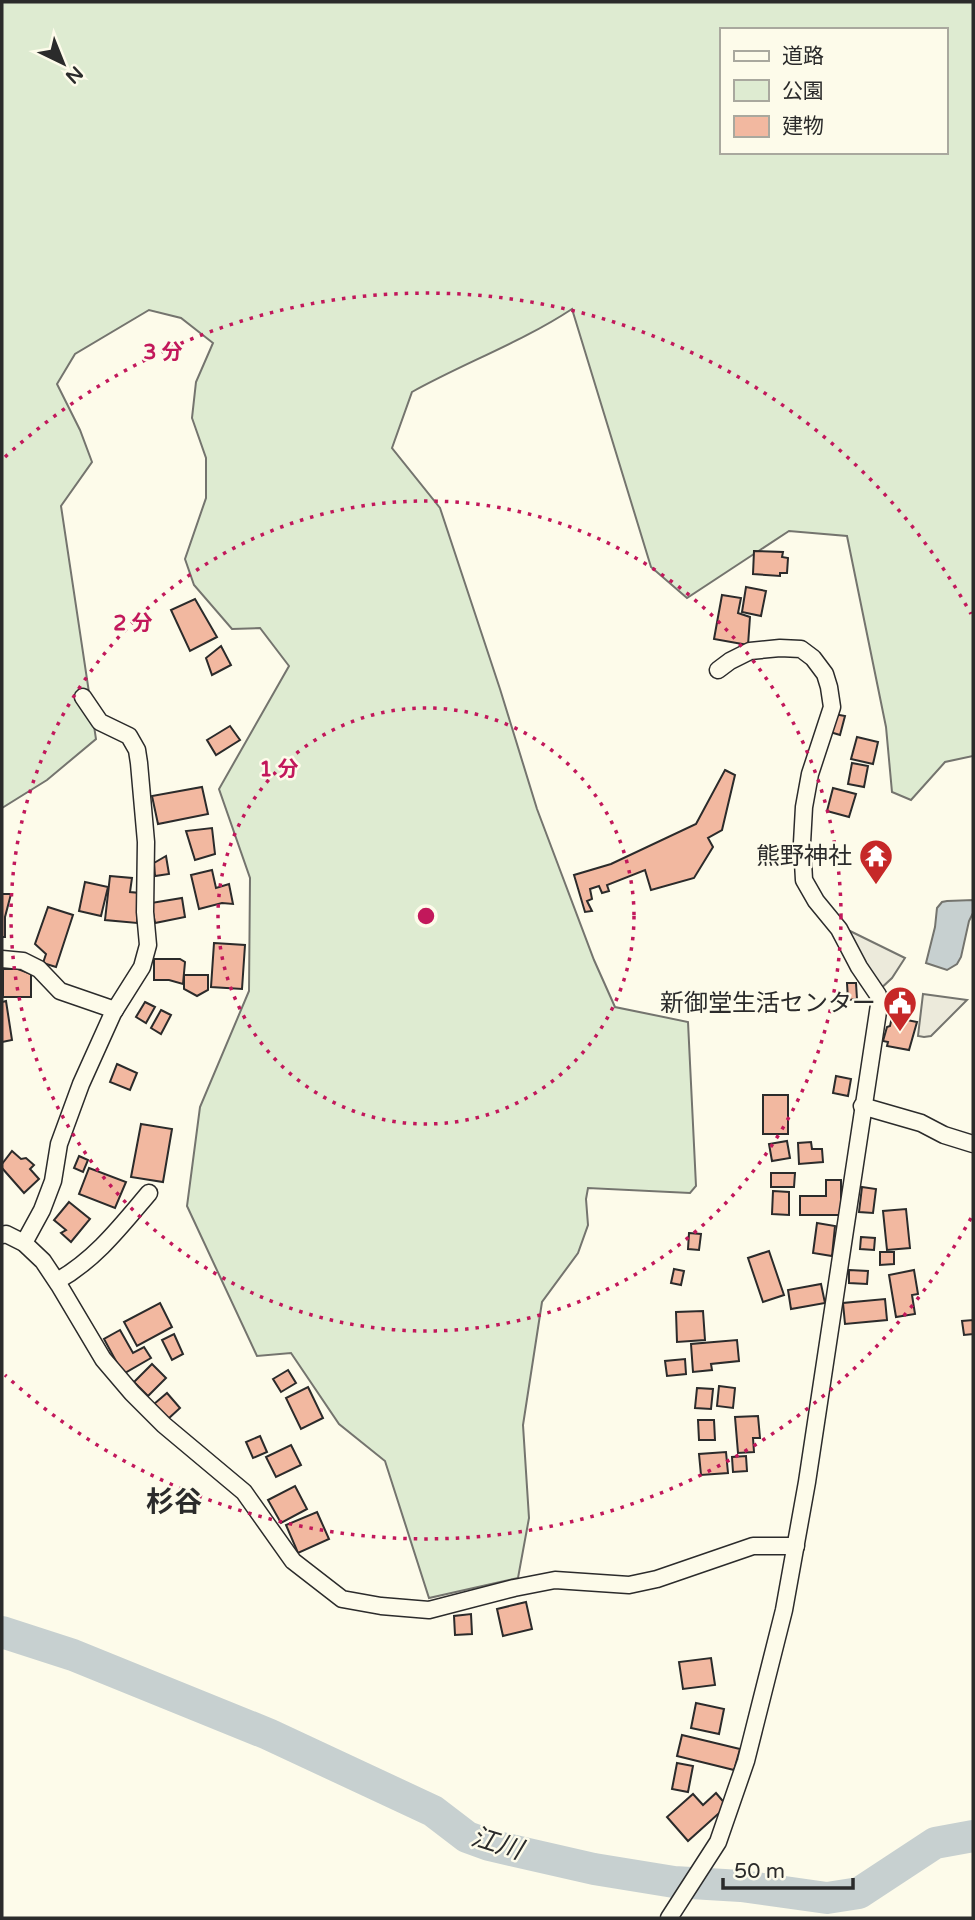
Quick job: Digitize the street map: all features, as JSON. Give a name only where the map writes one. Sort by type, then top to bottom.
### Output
[{"type":"street","points":[[672,1913],[718,1842],[746,1761],[784,1610],[825,1366],[879,1005],[878,995],[859,967],[839,929],[816,901],[804,880],[804,807],[810,774],[832,707],[825,674],[813,658],[801,649],[780,648],[750,651],[719,670]]},
{"type":"street","points":[[24,1243],[42,1210],[53,1181],[59,1144],[76,1096],[115,1010],[142,967],[148,945],[145,912],[146,842],[137,750],[129,736],[100,722],[83,697]]},
{"type":"street","points":[[2,959],[23,961],[39,969],[60,991],[115,1010]]},
{"type":"street","points":[[862,1106],[921,1123],[944,1135],[973,1144]]},
{"type":"street","points":[[57,1281],[103,1247],[149,1193]]},
{"type":"street","points":[[2,1234],[24,1243],[43,1261],[103,1359],[132,1393],[163,1425],[244,1492],[293,1561],[341,1599],[429,1610],[555,1580],[629,1585],[657,1579],[753,1546],[796,1546]]},
{"type":"green space","points":[[2,2],[973,2],[973,756],[945,762],[911,800],[892,792],[886,727],[847,536],[789,531],[687,598],[651,567],[572,309],[533,332],[412,392],[392,448],[440,508],[537,809],[594,960],[615,1007],[688,1022],[696,1186],[690,1193],[588,1188],[588,1225],[578,1253],[542,1302],[523,1425],[529,1518],[518,1578],[429,1598],[385,1461],[339,1424],[291,1353],[257,1356],[187,1206],[200,1107],[249,991],[250,878],[219,789],[289,666],[260,628],[232,629],[194,585],[185,559],[206,498],[206,458],[192,418],[196,382],[213,343],[181,318],[149,310],[75,354],[57,384],[80,430],[92,462],[61,506],[96,739],[47,780],[2,808]]},
{"type":"shaded area","points":[[973,900],[973,913],[957,964],[947,970],[926,963],[937,908],[942,902]]},
{"type":"shaded area","points":[[848,930],[905,958],[892,978],[878,991]]},
{"type":"shaded area","points":[[923,994],[967,1000],[931,1036],[924,1037],[918,1036]]},
{"type":"building","points":[[754,551],[783,552],[782,557],[788,558],[787,573],[780,573],[780,576],[753,574]]},
{"type":"building","points":[[746,587],[766,591],[761,616],[742,612]]},
{"type":"building","points":[[722,595],[741,598],[738,613],[750,617],[748,645],[714,639]]},
{"type":"building","points":[[195,599],[217,637],[190,651],[171,610]]},
{"type":"building","points":[[221,646],[231,665],[212,675],[206,658]]},
{"type":"building","points":[[834,714],[845,716],[840,735],[830,732]]},
{"type":"building","points":[[230,726],[240,740],[216,755],[207,740]]},
{"type":"building","points":[[857,737],[878,742],[873,764],[851,759]]},
{"type":"building","points":[[852,763],[868,766],[864,787],[848,784]]},
{"type":"building","points":[[725,770],[735,775],[722,830],[708,838],[713,847],[694,878],[651,890],[645,870],[607,885],[609,891],[602,893],[599,886],[590,889],[592,899],[587,901],[592,911],[585,912],[574,875],[611,864],[696,824]]},
{"type":"building","points":[[202,787],[208,814],[158,824],[152,796]]},
{"type":"building","points":[[833,788],[856,794],[849,817],[827,811]]},
{"type":"building","points":[[212,828],[215,854],[195,860],[186,831]]},
{"type":"building","points":[[166,856],[169,874],[155,876],[154,863]]},
{"type":"building","points":[[212,870],[216,888],[229,884],[233,904],[222,903],[199,909],[191,875]]},
{"type":"building","points":[[110,876],[132,878],[130,892],[140,893],[137,923],[105,920]]},
{"type":"building","points":[[85,882],[108,887],[101,916],[79,911]]},
{"type":"building","points":[[2,894],[11,894],[5,917],[5,937],[2,937]]},
{"type":"building","points":[[182,898],[185,917],[155,923],[151,903]]},
{"type":"building","points":[[48,907],[73,915],[56,967],[43,963],[46,954],[35,944]]},
{"type":"building","points":[[214,943],[245,945],[242,989],[211,987]]},
{"type":"building","points":[[154,959],[180,959],[185,962],[183,984],[154,980]]},
{"type":"building","points":[[3,969],[18,969],[31,974],[31,997],[3,997]]},
{"type":"building","points":[[184,975],[208,975],[208,990],[197,996],[184,989]]},
{"type":"building","points":[[847,983],[856,983],[857,999],[848,1000]]},
{"type":"building","points":[[6,1001],[12,1040],[2,1042],[2,1002]]},
{"type":"building","points":[[145,1002],[155,1007],[146,1023],[136,1017]]},
{"type":"building","points":[[161,1010],[171,1015],[161,1034],[151,1028]]},
{"type":"building","name":"新御堂生活センター","points":[[892,1017],[917,1022],[909,1050],[887,1046],[888,1042],[883,1041]]},
{"type":"building","points":[[117,1064],[137,1073],[130,1090],[110,1082]]},
{"type":"building","points":[[836,1076],[851,1079],[848,1096],[833,1093]]},
{"type":"building","points":[[763,1095],[788,1095],[788,1134],[763,1134]]},
{"type":"building","points":[[141,1124],[172,1129],[163,1182],[131,1177]]},
{"type":"building","points":[[787,1141],[790,1158],[772,1161],[769,1144]]},
{"type":"building","points":[[811,1142],[812,1149],[822,1149],[823,1162],[799,1164],[798,1143]]},
{"type":"building","points":[[12,1151],[34,1165],[30,1169],[39,1179],[24,1193],[2,1168]]},
{"type":"building","points":[[79,1156],[88,1160],[83,1172],[74,1168]]},
{"type":"building","points":[[89,1168],[126,1182],[115,1208],[79,1194]]},
{"type":"building","points":[[771,1173],[795,1173],[794,1187],[771,1187]]},
{"type":"building","points":[[826,1180],[841,1180],[841,1215],[800,1215],[800,1196],[826,1196]]},
{"type":"building","points":[[862,1187],[876,1189],[873,1213],[859,1212]]},
{"type":"building","points":[[773,1191],[789,1192],[789,1215],[772,1214]]},
{"type":"building","points":[[69,1202],[90,1219],[71,1242],[61,1233],[66,1230],[54,1220]]},
{"type":"building","points":[[906,1209],[910,1248],[887,1250],[883,1211]]},
{"type":"building","points":[[817,1223],[835,1226],[832,1256],[813,1253]]},
{"type":"building","points":[[689,1233],[701,1234],[699,1250],[688,1249]]},
{"type":"building","points":[[861,1237],[875,1238],[874,1250],[860,1249]]},
{"type":"building","points":[[769,1251],[784,1295],[763,1302],[748,1258]]},
{"type":"building","points":[[880,1252],[894,1252],[894,1264],[880,1265]]},
{"type":"building","points":[[674,1269],[684,1271],[681,1285],[671,1283]]},
{"type":"building","points":[[849,1270],[868,1271],[867,1284],[849,1283]]},
{"type":"building","points":[[914,1270],[918,1294],[912,1295],[915,1314],[896,1317],[889,1275]]},
{"type":"building","points":[[821,1284],[825,1303],[791,1309],[788,1290]]},
{"type":"building","points":[[885,1299],[887,1320],[845,1324],[843,1303]]},
{"type":"building","points":[[160,1303],[172,1327],[137,1346],[124,1322]]},
{"type":"building","points":[[703,1311],[705,1340],[677,1342],[676,1312]]},
{"type":"building","points":[[973,1320],[973,1334],[964,1335],[962,1321]]},
{"type":"building","points":[[120,1330],[133,1353],[144,1347],[151,1358],[123,1374],[104,1339]]},
{"type":"building","points":[[174,1334],[183,1354],[172,1360],[162,1340]]},
{"type":"building","points":[[737,1340],[739,1361],[711,1364],[712,1370],[693,1372],[691,1344]]},
{"type":"building","points":[[685,1359],[686,1374],[667,1376],[665,1361]]},
{"type":"building","points":[[152,1364],[166,1378],[148,1396],[134,1382]]},
{"type":"building","points":[[288,1370],[296,1383],[281,1392],[273,1379]]},
{"type":"building","points":[[719,1386],[735,1388],[733,1408],[717,1406]]},
{"type":"building","points":[[308,1387],[323,1418],[301,1429],[286,1398]]},
{"type":"building","points":[[697,1388],[713,1389],[711,1409],[695,1408]]},
{"type":"building","points":[[167,1393],[180,1408],[168,1419],[154,1404]]},
{"type":"building","points":[[758,1416],[760,1438],[753,1438],[754,1452],[738,1453],[735,1417]]},
{"type":"building","points":[[698,1420],[714,1420],[715,1440],[699,1440]]},
{"type":"building","points":[[260,1436],[267,1452],[253,1458],[246,1442]]},
{"type":"building","points":[[291,1445],[301,1465],[276,1477],[266,1457]]},
{"type":"building","points":[[726,1452],[728,1473],[701,1475],[699,1454]]},
{"type":"building","points":[[746,1456],[747,1471],[733,1472],[732,1457]]},
{"type":"building","points":[[295,1486],[307,1509],[281,1523],[268,1500]]},
{"type":"building","points":[[317,1512],[329,1539],[298,1553],[286,1525]]},
{"type":"building","points":[[526,1602],[532,1629],[503,1636],[497,1609]]},
{"type":"building","points":[[471,1614],[472,1634],[455,1635],[454,1616]]},
{"type":"building","points":[[711,1658],[715,1685],[683,1689],[679,1662]]},
{"type":"building","points":[[696,1703],[724,1709],[719,1734],[691,1728]]},
{"type":"building","points":[[682,1735],[740,1749],[734,1770],[677,1756]]},
{"type":"building","points":[[677,1763],[693,1766],[688,1792],[672,1789]]},
{"type":"building","points":[[716,1793],[727,1806],[688,1841],[667,1817],[693,1794],[703,1805]]},
{"type":"waterway","name":"江川","points":[[2,1632],[73,1655],[268,1734],[433,1811],[467,1837],[489,1845],[594,1869],[674,1882],[741,1886],[827,1898],[859,1893],[935,1843],[973,1836]]},
{"type":"place","name":"熊野神社","points":[[876,886]]},
{"type":"place","name":"新御堂生活センター","points":[[900,1033]]},
{"type":"district","name":"杉谷","points":[[174,1501]]}]
